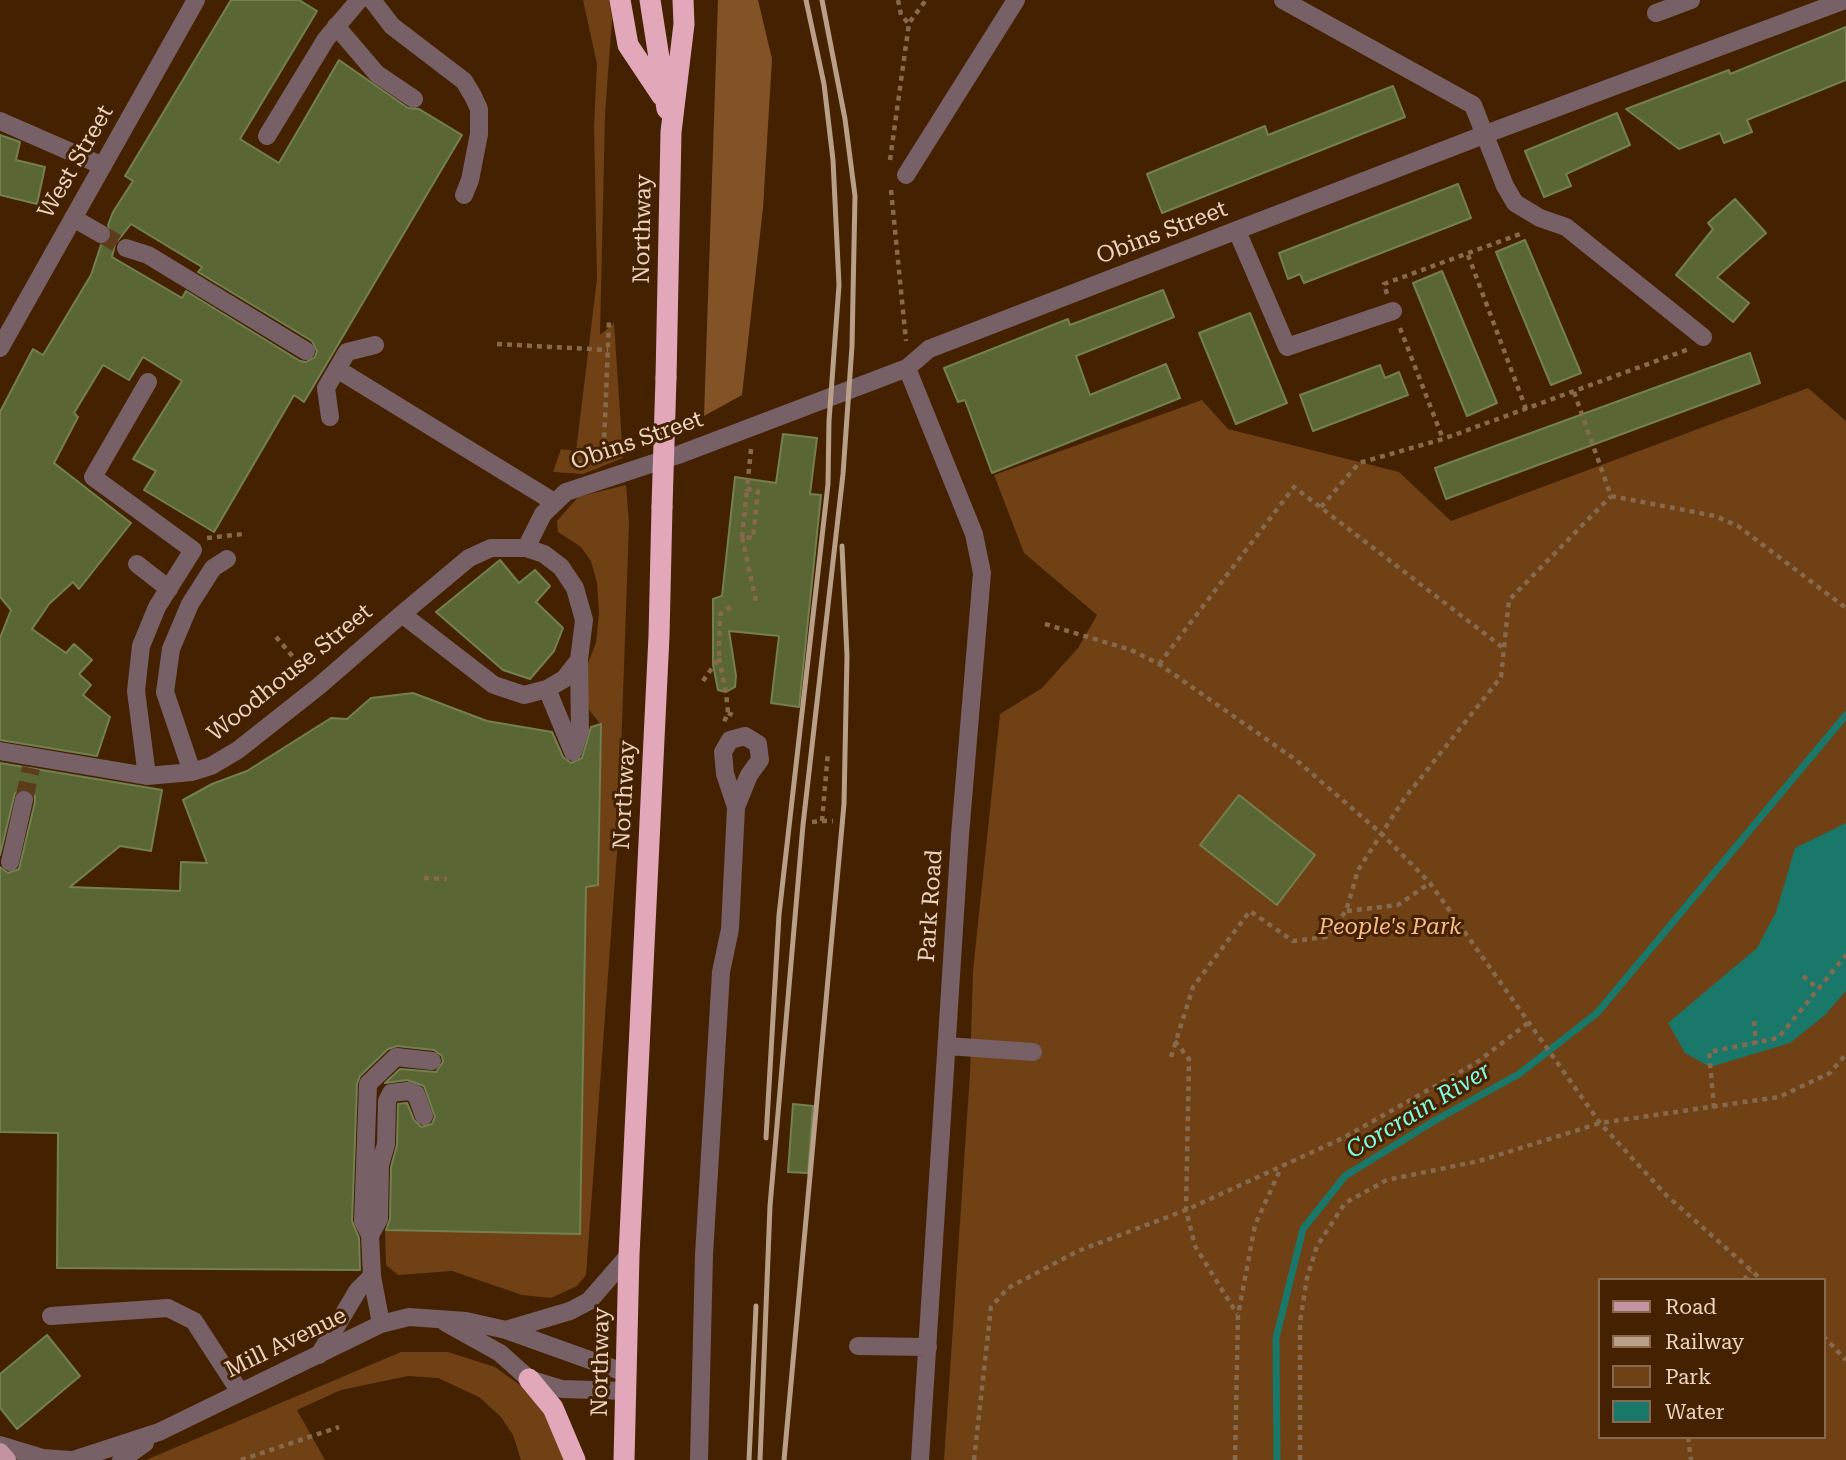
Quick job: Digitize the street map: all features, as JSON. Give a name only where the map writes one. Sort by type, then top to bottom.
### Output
[{"type":"highway","points":[[620,0],[628,45],[666,101]]},
{"type":"highway","name":"Northway","points":[[650,0],[671,132]]},
{"type":"highway","name":"Northway","points":[[624,1460],[629,1255],[659,636],[671,132],[684,24],[683,0]]},
{"type":"highway","points":[[529,1379],[553,1408],[575,1460]]},
{"type":"main road","points":[[0,1452],[7,1460]]},
{"type":"street","name":"West Street","points":[[0,348],[196,0]]},
{"type":"street","points":[[267,136],[337,26],[359,0]]},
{"type":"street","points":[[372,0],[392,26],[464,81],[473,96],[479,109],[479,134],[470,180],[464,195]]},
{"type":"street","points":[[898,173],[1016,0]]},
{"type":"street","points":[[1283,0],[1473,105],[1505,186],[1515,203],[1539,218],[1566,227],[1703,337]]},
{"type":"street","points":[[1656,13],[1691,0]]},
{"type":"street","name":"Obins Street","points":[[526,548],[554,502],[584,485],[678,455],[907,368],[929,349],[1486,134],[1845,0]]},
{"type":"street","points":[[337,26],[377,74],[414,99]]},
{"type":"street","points":[[0,121],[103,166]]},
{"type":"street","points":[[73,218],[101,234]]},
{"type":"street","points":[[1237,231],[1287,347],[1393,311]]},
{"type":"street","points":[[127,248],[148,255],[306,351]]},
{"type":"street","points":[[330,417],[326,387],[337,369],[348,352],[375,345]]},
{"type":"street","name":"Park Road","points":[[907,368],[965,510],[980,553],[982,573],[920,1460]]},
{"type":"street","points":[[337,369],[554,502]]},
{"type":"street","points":[[147,776],[136,691],[141,646],[157,607],[193,550],[93,477],[148,382]]},
{"type":"street","name":"Woodhouse Street","points":[[0,751],[32,762],[147,776],[192,772],[211,766],[238,750],[319,686],[402,614],[469,558],[491,548],[526,548],[544,554],[561,567],[575,588],[584,620],[579,660],[580,730],[573,752],[547,689],[524,695],[494,685],[402,614]]},
{"type":"street","points":[[192,772],[165,692],[170,649],[190,604],[207,577],[213,568],[227,559]]},
{"type":"street","points":[[137,564],[169,589]]},
{"type":"street","points":[[547,689],[564,678],[579,660]]},
{"type":"street","points":[[10,862],[24,800]]},
{"type":"street","points":[[699,1460],[704,1255],[720,985],[730,929],[736,807]]},
{"type":"street","points":[[947,1046],[1033,1052]]},
{"type":"street","points":[[381,1324],[372,1276],[370,1235],[363,1221],[368,1084],[397,1057],[432,1061]]},
{"type":"street","points":[[370,1235],[379,1219],[380,1165],[386,1144],[387,1101],[391,1093],[408,1091],[416,1094],[424,1116]]},
{"type":"street","points":[[506,1330],[570,1311],[589,1301],[629,1255]]},
{"type":"street","points":[[319,1355],[358,1290],[372,1276]]},
{"type":"street","points":[[51,1316],[168,1308],[194,1321],[240,1392]]},
{"type":"street","name":"Mill Avenue","points":[[0,1446],[43,1458],[71,1460],[159,1432],[381,1324],[409,1317],[466,1321],[506,1330],[626,1382]]},
{"type":"street","name":"Mill Avenue","points":[[440,1320],[481,1340],[529,1379],[562,1389],[626,1382]]},
{"type":"street","points":[[858,1346],[928,1347]]},
{"type":"street","name":"Mill Avenue","points":[[121,1460],[159,1432]]},
{"type":"path","points":[[898,0],[901,15],[909,24]]},
{"type":"path","points":[[898,173],[909,24],[926,0]]},
{"type":"path","points":[[890,184],[907,368]]},
{"type":"path","points":[[1443,439],[1384,284],[1527,232],[1539,218]]},
{"type":"path","points":[[1468,255],[1526,409]]},
{"type":"path","points":[[584,485],[577,466],[604,444],[609,321]]},
{"type":"path","points":[[1321,507],[1359,463],[1443,439],[1574,393],[1706,343],[1703,337]]},
{"type":"path","points":[[497,344],[608,351]]},
{"type":"path","points":[[1574,393],[1611,496]]},
{"type":"path","points":[[755,424],[743,537],[757,606]]},
{"type":"path","points":[[1159,664],[1294,487],[1506,650]]},
{"type":"path","points":[[743,537],[753,538],[758,491],[747,489]]},
{"type":"path","points":[[1611,496],[1715,516],[1738,526],[1846,608]]},
{"type":"path","points":[[1171,1057],[1193,987],[1250,911],[1293,941],[1326,937],[1346,911],[1358,870],[1404,799],[1501,677],[1506,650],[1509,600],[1611,496]]},
{"type":"path","points":[[726,692],[719,658],[720,614],[735,604]]},
{"type":"path","points":[[1045,624],[1131,650],[1159,664],[1296,761],[1382,834],[1430,883],[1600,1123],[1665,1194],[1760,1278]]},
{"type":"path","points":[[276,637],[319,686]]},
{"type":"path","points":[[703,681],[719,658]]},
{"type":"path","points":[[822,821],[828,752]]},
{"type":"path","points":[[813,822],[833,821]]},
{"type":"path","points":[[424,878],[447,879]]},
{"type":"path","points":[[1346,911],[1398,905],[1430,883]]},
{"type":"path","points":[[1714,1108],[1709,1052],[1778,1038],[1846,955]]},
{"type":"path","points":[[1803,976],[1818,989]]},
{"type":"path","points":[[1754,1021],[1756,1044]]},
{"type":"path","points":[[974,1460],[992,1307],[1008,1288],[1078,1251],[1186,1210],[1280,1169],[1413,1100],[1476,1063],[1528,1023]]},
{"type":"path","points":[[1175,1041],[1189,1059],[1186,1210],[1195,1246],[1238,1315]]},
{"type":"path","points":[[1300,1460],[1300,1322],[1307,1278],[1317,1246],[1345,1203],[1387,1180],[1479,1161],[1600,1123],[1779,1097],[1830,1073],[1846,1054]]},
{"type":"path","points":[[1235,1460],[1238,1315],[1255,1225],[1280,1169]]},
{"type":"path","points":[[1746,1278],[1751,1271]]},
{"type":"path","points":[[1825,1338],[1846,1360]]},
{"type":"path","points":[[241,1460],[339,1427]]},
{"type":"path","points":[[1688,1439],[1691,1460]]},
{"type":"green space","points":[[583,0],[609,0],[612,19],[605,115],[600,335],[614,323],[623,458],[583,474],[553,472],[561,449],[576,451],[597,279],[594,126],[597,64]]},
{"type":"green space","name":"People's Park","points":[[1808,388],[1846,421],[1846,1460],[944,1460],[970,1073],[973,971],[1000,714],[1042,688],[1078,648],[1097,615],[1024,553],[994,475],[1202,400],[1228,429],[1399,472],[1451,521]]},
{"type":"green space","points":[[626,485],[629,523],[618,839],[586,1275],[577,1286],[551,1298],[522,1295],[452,1271],[398,1275],[386,1265],[385,1230],[580,1234],[586,887],[598,885],[601,725],[589,710],[584,685],[586,668],[596,643],[599,613],[597,583],[591,561],[581,547],[558,532],[557,521],[578,497]]},
{"type":"green space","points":[[401,1352],[448,1352],[495,1367],[524,1388],[545,1408],[567,1460],[521,1460],[513,1435],[501,1417],[479,1397],[438,1378],[408,1376],[341,1390],[297,1410],[325,1460],[146,1460]]},
{"type":"shaded area","points":[[718,0],[758,0],[772,59],[763,208],[742,395],[704,416]]},
{"type":"water","points":[[1846,823],[1846,991],[1825,1015],[1790,1043],[1710,1067],[1685,1053],[1668,1023],[1757,948],[1776,912],[1795,848]]},
{"type":"building","points":[[231,0],[299,0],[317,11],[240,139],[279,163],[339,60],[408,108],[419,109],[462,135],[304,402],[294,395],[214,532],[144,490],[156,471],[133,459],[182,381],[143,357],[129,380],[103,365],[74,413],[78,417],[54,463],[131,523],[79,589],[73,582],[49,604],[32,629],[66,653],[74,644],[92,660],[79,674],[91,685],[83,695],[110,717],[97,756],[0,740],[0,638],[11,610],[0,597],[0,412],[33,349],[43,355],[91,275],[101,245],[111,239],[108,225],[133,181],[125,176]],"holes":[[[131,224],[202,267],[198,272],[312,341],[317,351],[315,357],[306,362],[300,361],[186,291],[182,298],[112,257],[115,244]]]},
{"type":"building","points":[[1846,27],[1846,80],[1747,120],[1752,132],[1724,143],[1720,133],[1679,149],[1626,109],[1729,70],[1730,74]]},
{"type":"building","points":[[1393,86],[1405,117],[1162,213],[1147,174],[1265,126],[1268,135]]},
{"type":"building","points":[[1617,113],[1630,145],[1566,174],[1571,186],[1544,197],[1525,151]]},
{"type":"building","points":[[0,135],[20,142],[16,160],[45,167],[37,204],[0,195]]},
{"type":"building","points":[[1458,184],[1471,218],[1304,283],[1300,274],[1288,279],[1279,253]]},
{"type":"building","points":[[1735,199],[1766,233],[1717,277],[1749,303],[1733,322],[1676,275],[1713,229],[1708,223]]},
{"type":"building","points":[[1525,240],[1581,373],[1551,385],[1496,252]]},
{"type":"building","points":[[1442,271],[1497,403],[1467,416],[1413,283]]},
{"type":"building","points":[[1163,290],[1174,317],[1076,356],[1090,395],[1166,364],[1180,398],[992,473],[965,400],[958,402],[944,368],[1068,319],[1070,325]]},
{"type":"building","points":[[1250,313],[1287,403],[1236,424],[1199,333]]},
{"type":"building","points":[[1750,353],[1760,383],[1446,499],[1435,468]]},
{"type":"building","points":[[1380,365],[1385,378],[1399,372],[1408,395],[1313,431],[1300,395]]},
{"type":"building","points":[[783,434],[817,438],[810,494],[821,495],[799,707],[771,703],[779,636],[729,631],[736,676],[735,687],[726,692],[718,690],[713,665],[713,599],[722,596],[735,477],[776,483]]},
{"type":"building","points":[[500,560],[519,583],[535,570],[550,586],[536,602],[563,628],[554,651],[530,679],[503,670],[436,612]]},
{"type":"building","points":[[413,693],[487,721],[552,732],[563,757],[571,763],[582,758],[591,727],[601,724],[598,885],[586,887],[580,1234],[386,1230],[390,1219],[391,1167],[397,1145],[398,1104],[407,1103],[414,1120],[421,1127],[432,1124],[435,1117],[424,1086],[407,1080],[385,1083],[400,1069],[436,1072],[443,1062],[442,1056],[434,1050],[397,1046],[388,1049],[360,1076],[357,1084],[352,1221],[359,1238],[360,1270],[57,1268],[58,1133],[0,1132],[0,867],[8,873],[19,869],[35,796],[27,789],[15,793],[0,855],[0,763],[162,790],[151,851],[120,846],[70,887],[180,891],[181,862],[207,863],[183,800],[212,784],[247,771],[331,718],[347,719],[371,698]]},
{"type":"building","points":[[1239,795],[1315,855],[1277,905],[1200,845]]},
{"type":"building","points":[[793,1104],[813,1106],[808,1173],[788,1172]]},
{"type":"building","points":[[47,1335],[80,1376],[17,1429],[0,1408],[0,1374]]},
{"type":"waterway","name":"Corcrain River","points":[[1277,1460],[1276,1338],[1303,1229],[1345,1176],[1434,1121],[1519,1074],[1597,1013],[1846,715]]},
{"type":"tunnel","points":[[101,234],[126,248]]},
{"type":"tunnel","points":[[24,800],[31,768]]},
{"type":"railway","points":[[766,1138],[779,915],[828,484],[829,421],[839,285],[833,160],[824,84],[806,0]]},
{"type":"railway","points":[[760,1460],[770,1206],[803,825],[843,474],[852,346],[855,196],[845,119],[822,0]]},
{"type":"railway","points":[[784,1460],[844,804],[847,656],[842,546]]},
{"type":"railway","points":[[749,1460],[756,1306]]}]
